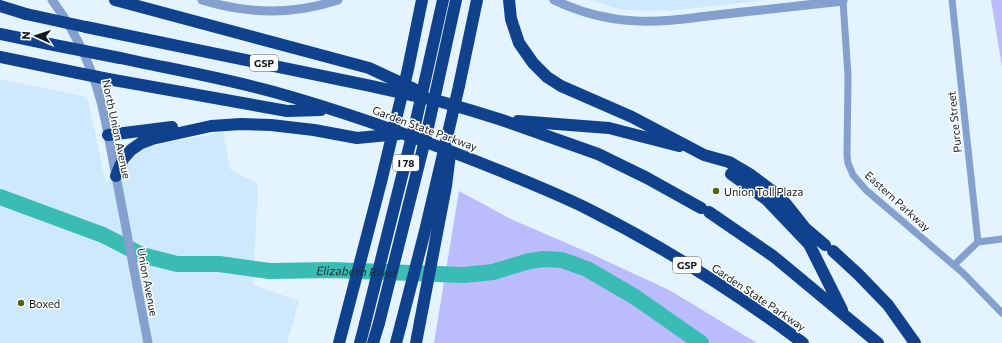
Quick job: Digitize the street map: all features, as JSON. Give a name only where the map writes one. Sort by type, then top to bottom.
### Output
[{"type":"highway","name":"I 78","points":[[337,343],[343,327],[389,149],[422,0]]},
{"type":"highway","name":"I 78","points":[[360,343],[412,137],[443,0]]},
{"type":"highway","name":"I 78","points":[[373,343],[427,132],[456,0]]},
{"type":"highway","points":[[396,343],[459,86],[477,0]]},
{"type":"highway","points":[[509,0],[510,12],[519,43],[542,73],[553,82],[643,123],[699,152],[767,200],[809,244],[844,315]]},
{"type":"highway","points":[[118,1],[369,68],[442,102]]},
{"type":"highway","points":[[0,6],[26,14]]},
{"type":"highway","name":"Garden State Parkway","points":[[0,9],[364,84],[442,102],[502,120],[598,154],[630,169],[705,210],[773,256],[878,343]]},
{"type":"highway","name":"Garden State Parkway","points":[[0,34],[242,84],[332,109],[405,133],[534,184],[588,209],[652,244],[703,275],[759,311],[803,343]]},
{"type":"highway","points":[[0,56],[108,79],[287,111],[332,109]]},
{"type":"highway","points":[[416,343],[446,186],[459,86]]},
{"type":"highway","points":[[502,120],[609,128],[699,152],[729,162],[760,182],[780,198],[805,228],[867,283],[888,305],[915,343]]},
{"type":"highway","points":[[108,135],[170,127],[240,124],[271,125],[314,130],[357,138],[405,133]]},
{"type":"highway","points":[[116,176],[124,159],[131,150],[141,143],[152,139],[211,126]]},
{"type":"street","name":"North Union Avenue","points":[[52,0],[78,40],[90,66],[102,105],[125,226]]},
{"type":"street","points":[[202,0],[240,9],[277,12],[309,8],[338,0]]},
{"type":"street","points":[[554,0],[576,9],[607,18],[644,22],[675,21],[843,1]]},
{"type":"street","name":"Purce Street","points":[[952,0],[978,242]]},
{"type":"street","name":"Eastern Parkway","points":[[843,1],[848,70],[847,149],[850,169],[866,190],[954,265],[1002,313]]},
{"type":"street","name":"Union Avenue","points":[[125,226],[148,343]]},
{"type":"street","points":[[954,265],[978,242],[1002,240]]},
{"type":"shaded area","points":[[589,0],[767,0],[669,11],[623,10]]},
{"type":"shaded area","points":[[991,0],[1002,0],[1002,67]]},
{"type":"shaded area","points":[[0,79],[87,97],[106,183],[145,147],[223,132],[230,169],[258,184],[253,285],[299,301],[287,343],[0,343]]},
{"type":"shaded area","points":[[459,191],[513,220],[669,290],[757,343],[434,343]]},
{"type":"waterway","name":"Elizabeth River","points":[[0,197],[103,235],[142,255],[177,264],[219,264],[269,271],[332,270],[464,275],[493,272],[529,261],[544,259],[562,260],[587,269],[635,297],[701,343]]},
{"type":"place","name":"Union Toll Plaza","points":[[716,191]]},
{"type":"place","name":"Boxed","points":[[21,303]]}]
